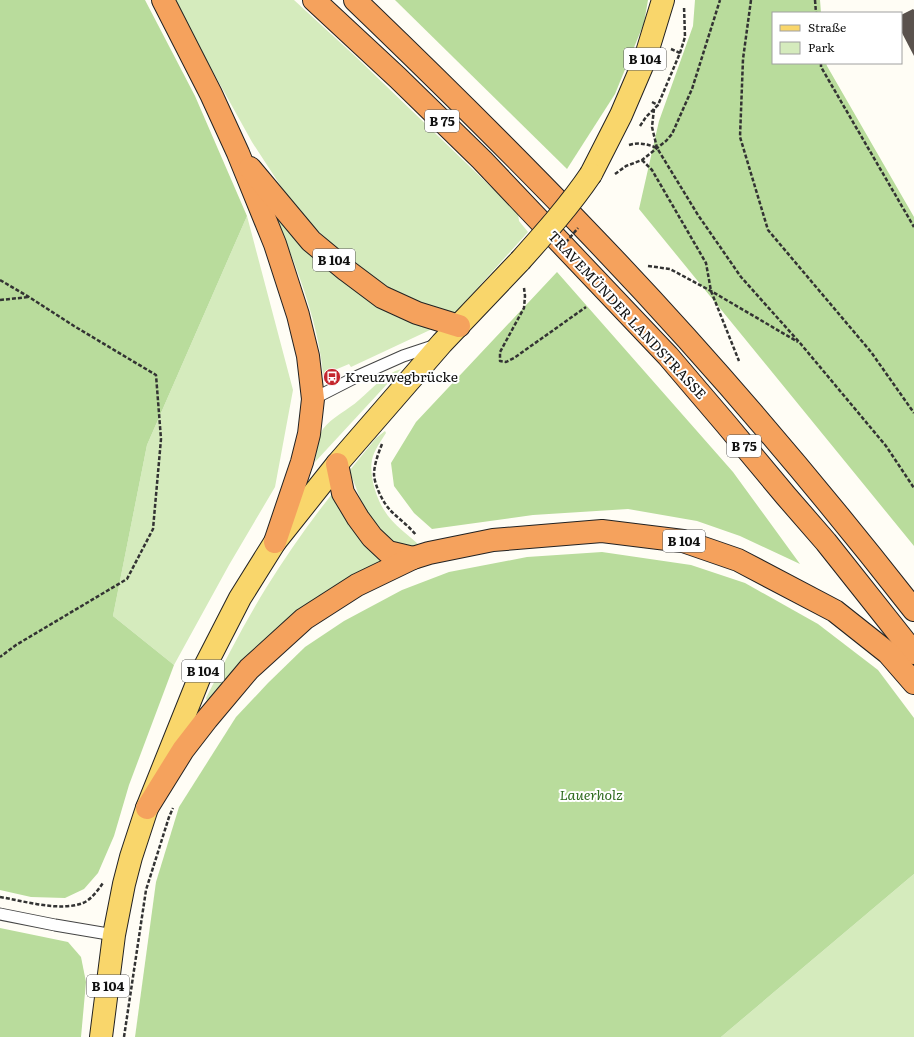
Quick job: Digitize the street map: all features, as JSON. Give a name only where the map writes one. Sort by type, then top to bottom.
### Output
[{"type":"highway","name":"B 104","points":[[162,0],[211,94],[238,153],[275,244],[298,315],[308,356],[314,399],[309,434],[302,462],[275,542]]},
{"type":"highway","name":"TRAVEMÜNDER LANDSTRASSE","points":[[314,0],[398,78],[482,160],[668,356],[826,542],[914,653]]},
{"type":"highway","name":"TRAVEMÜNDER LANDSTRASSE","points":[[355,0],[583,226],[670,320],[742,401],[807,478],[914,610]]},
{"type":"highway","name":"B 104","points":[[238,153],[311,241],[346,270],[382,297],[417,313],[459,326]]},
{"type":"highway","name":"B 104","points":[[337,464],[344,493],[358,518],[372,537],[388,552],[421,555]]},
{"type":"highway","name":"B 104","points":[[146,808],[183,750],[249,668],[304,619],[358,585],[421,555],[493,540],[602,530],[683,541],[738,560],[835,612],[888,653],[914,683]]},
{"type":"main road","name":"B 104","points":[[102,1037],[114,935],[127,870],[146,808],[200,676],[240,598],[275,542],[337,464],[442,343],[552,226],[578,194],[591,174],[621,115],[645,59],[663,0]]},
{"type":"lane","points":[[314,399],[358,376],[404,356],[442,343]]},
{"type":"lane","points":[[0,914],[114,935]]},
{"type":"path","points":[[613,175],[626,166],[642,160],[666,141],[672,134],[692,89],[720,0]]},
{"type":"path","points":[[751,0],[743,59],[740,137],[768,230],[871,352],[914,413]]},
{"type":"path","points":[[815,0],[816,12]]},
{"type":"path","points":[[638,128],[658,105],[680,53],[685,37],[684,4]]},
{"type":"path","points":[[671,49],[680,53]]},
{"type":"path","points":[[821,64],[821,67],[914,227]]},
{"type":"path","points":[[652,102],[658,105]]},
{"type":"path","points":[[654,109],[652,126],[657,148],[698,215],[741,277],[800,343],[886,446],[914,488]]},
{"type":"path","points":[[631,140],[627,145],[640,143],[649,144],[657,148]]},
{"type":"path","points":[[642,160],[652,170],[706,263],[711,291],[739,361]]},
{"type":"path","points":[[648,266],[670,269],[800,343]]},
{"type":"path","points":[[0,280],[29,296],[74,326],[156,375],[161,439],[153,530],[128,579],[16,645],[0,657]]},
{"type":"path","points":[[518,294],[528,284]]},
{"type":"path","points":[[524,288],[524,308],[500,352],[500,361],[506,362],[514,358],[586,307]]},
{"type":"path","points":[[0,300],[29,296]]},
{"type":"path","points":[[386,439],[376,461],[374,475],[379,495],[390,510],[411,529],[421,555]]},
{"type":"path","points":[[124,1037],[146,890],[168,817],[175,803]]},
{"type":"path","points":[[0,897],[54,907],[70,906],[85,902],[97,892],[104,882],[108,881]]},
{"type":"green space","points":[[0,0],[145,0],[195,96],[247,216],[147,445],[113,616],[174,665],[129,785],[114,836],[98,873],[84,889],[65,898],[31,897],[0,890]]},
{"type":"green space","points":[[174,0],[294,0],[356,57],[518,213],[519,221],[528,232],[454,314],[433,309],[382,284],[332,244],[310,223],[282,188],[252,142]]},
{"type":"green space","points":[[395,0],[648,0],[644,23],[615,94],[567,169]]},
{"type":"green space","points":[[695,0],[820,0],[821,12],[772,12],[772,64],[826,64],[914,217],[914,546],[639,209],[659,121],[693,26]]},
{"type":"green space","points":[[272,208],[433,327],[430,330],[351,367],[349,364],[323,375],[319,347],[309,305]]},
{"type":"green space","points":[[247,216],[293,390],[275,487],[229,565],[174,665],[113,616],[147,445]]},
{"type":"green space","points":[[557,272],[733,472],[800,564],[740,536],[697,521],[628,509],[533,515],[432,529],[414,513],[394,486],[391,463],[416,422]]},
{"type":"green space","points":[[401,369],[315,462],[318,444],[323,429],[335,417],[355,404],[378,382],[389,374]]},
{"type":"green space","points":[[385,431],[386,433],[373,456],[371,466],[372,479],[376,493],[381,505],[396,525],[421,547],[399,547],[384,533],[372,519],[363,504],[351,476],[350,470],[376,438]]},
{"type":"green space","points":[[336,489],[387,561],[284,623],[241,662],[207,701],[206,698],[220,670],[266,588],[300,537]]},
{"type":"green space","name":"Lauerholz","points":[[602,552],[691,565],[745,583],[818,624],[878,670],[914,718],[914,874],[721,1037],[135,1037],[156,882],[179,807],[236,717],[268,683],[305,647],[344,621],[402,590],[449,572],[527,557]]},
{"type":"green space","points":[[914,874],[914,1037],[721,1037]]},
{"type":"green space","points":[[0,928],[68,942],[81,957],[86,982],[81,1037],[0,1037]]},
{"type":"building","points":[[913,9],[914,10],[914,56],[902,33],[902,14]]},
{"type":"place","name":"Kreuzwegbrücke","points":[[332,377]]}]
